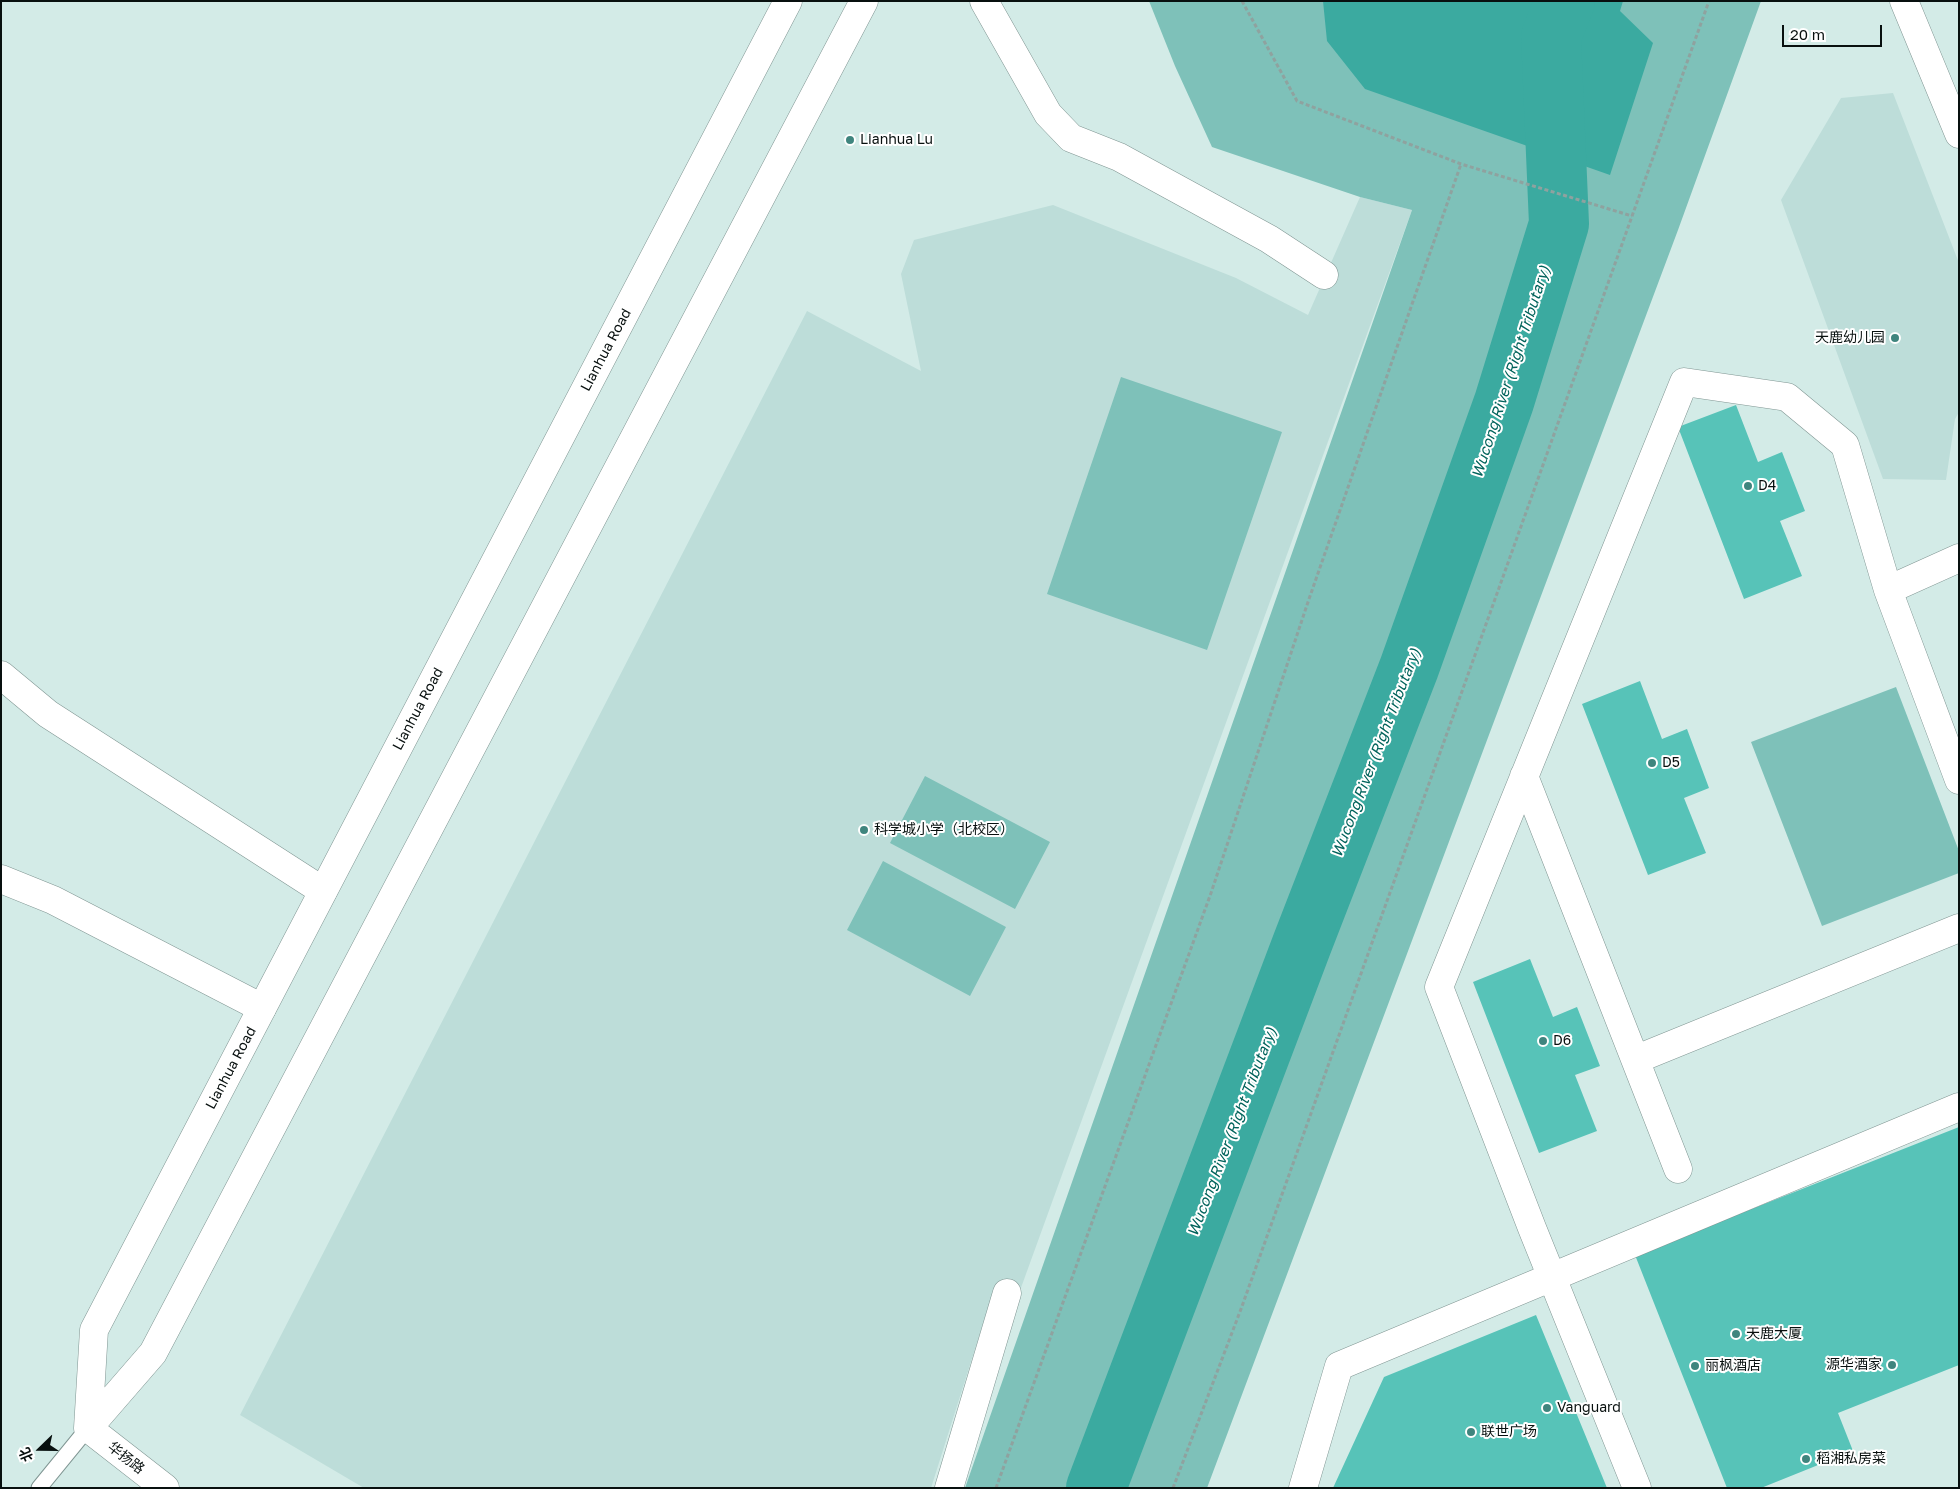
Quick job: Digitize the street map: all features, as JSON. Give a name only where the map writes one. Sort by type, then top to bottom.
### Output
[{"type":"street","name":"Lianhua Road","points":[[88,1428],[94,1330],[788,1]]},
{"type":"street","points":[[88,1428],[153,1353],[864,1]]},
{"type":"street","points":[[984,1],[1048,114],[1072,138],[1120,157],[1269,239],[1324,275]]},
{"type":"street","points":[[1904,1],[1959,134]]},
{"type":"street","points":[[1637,1488],[1439,987],[1684,382],[1787,397],[1845,445],[1888,590],[1959,780]]},
{"type":"street","points":[[1888,590],[1959,558]]},
{"type":"street","points":[[1,674],[48,714],[323,891]]},
{"type":"street","points":[[1524,776],[1637,1059],[1678,1169]]},
{"type":"street","points":[[1,879],[53,900],[262,1008]]},
{"type":"street","points":[[1637,1059],[1959,928]]},
{"type":"street","points":[[1303,1488],[1339,1366],[1959,1107]]},
{"type":"street","points":[[948,1488],[1007,1293]]},
{"type":"street","name":"华扬路","points":[[88,1428],[165,1488]]},
{"type":"lane","points":[[39,1488],[88,1428]]},
{"type":"path","points":[[1242,1],[1297,101],[1481,171],[1598,204],[1632,216]]},
{"type":"path","points":[[1173,1488],[1251,1282],[1709,1]]},
{"type":"path","points":[[996,1488],[1211,894],[1309,599],[1461,164]]},
{"type":"shaded area","points":[[1149,1],[1761,1],[1678,230],[1207,1488],[965,1488],[1412,210],[1360,197],[1212,147],[1175,66]]},
{"type":"shaded area","points":[[1323,1],[1623,1],[1620,11],[1653,43],[1610,175],[1365,89],[1327,41]]},
{"type":"shaded area","name":"天鹿幼儿园","points":[[1893,93],[1959,263],[1959,412],[1955,419],[1946,480],[1883,479],[1781,200],[1841,98]]},
{"type":"shaded area","name":"科学城小学（北校区）","points":[[1360,197],[1412,210],[1018,1296],[994,1289],[931,1488],[364,1488],[240,1415],[807,311],[921,371],[901,274],[914,240],[1053,205],[1236,278],[1308,315]]},
{"type":"shaded area","points":[[1121,377],[1282,432],[1207,650],[1047,594]]},
{"type":"shaded area","points":[[1896,687],[1959,851],[1959,873],[1822,926],[1751,742]]},
{"type":"shaded area","points":[[925,776],[1050,842],[1015,909],[890,843]]},
{"type":"shaded area","points":[[883,861],[1006,927],[970,996],[847,930]]},
{"type":"building","name":"D4","points":[[1736,405],[1758,462],[1782,452],[1805,511],[1780,521],[1802,576],[1744,599],[1678,427]]},
{"type":"building","name":"D5","points":[[1640,681],[1662,739],[1687,729],[1709,788],[1684,798],[1706,853],[1648,875],[1582,704]]},
{"type":"building","name":"D6","points":[[1530,959],[1553,1017],[1577,1007],[1600,1066],[1575,1075],[1597,1131],[1539,1153],[1473,982]]},
{"type":"building","points":[[1959,1127],[1959,1365],[1838,1413],[1853,1451],[1761,1488],[1727,1488],[1635,1255]]},
{"type":"building","name":"联世广场","points":[[1536,1315],[1607,1488],[1333,1488],[1384,1377]]},
{"type":"waterway","name":"Wucong River (Right Tributary)","points":[[1096,1488],[1302,944],[1409,668],[1504,402],[1559,224],[1551,37],[1565,1]]},
{"type":"place","name":"Lianhua Lu","points":[[850,140]]},
{"type":"place","name":"天鹿幼儿园","points":[[1895,338]]},
{"type":"place","name":"D4","points":[[1748,486]]},
{"type":"place","name":"D5","points":[[1652,763]]},
{"type":"place","name":"科学城小学（北校区）","points":[[864,830]]},
{"type":"place","name":"D6","points":[[1543,1041]]},
{"type":"place","name":"天鹿大厦","points":[[1736,1334]]},
{"type":"place","name":"源华酒家","points":[[1892,1365]]},
{"type":"place","name":"丽枫酒店","points":[[1695,1366]]},
{"type":"place","name":"Vanguard","points":[[1547,1408]]},
{"type":"place","name":"联世广场","points":[[1471,1432]]},
{"type":"place","name":"稻湘私房菜","points":[[1806,1459]]}]
